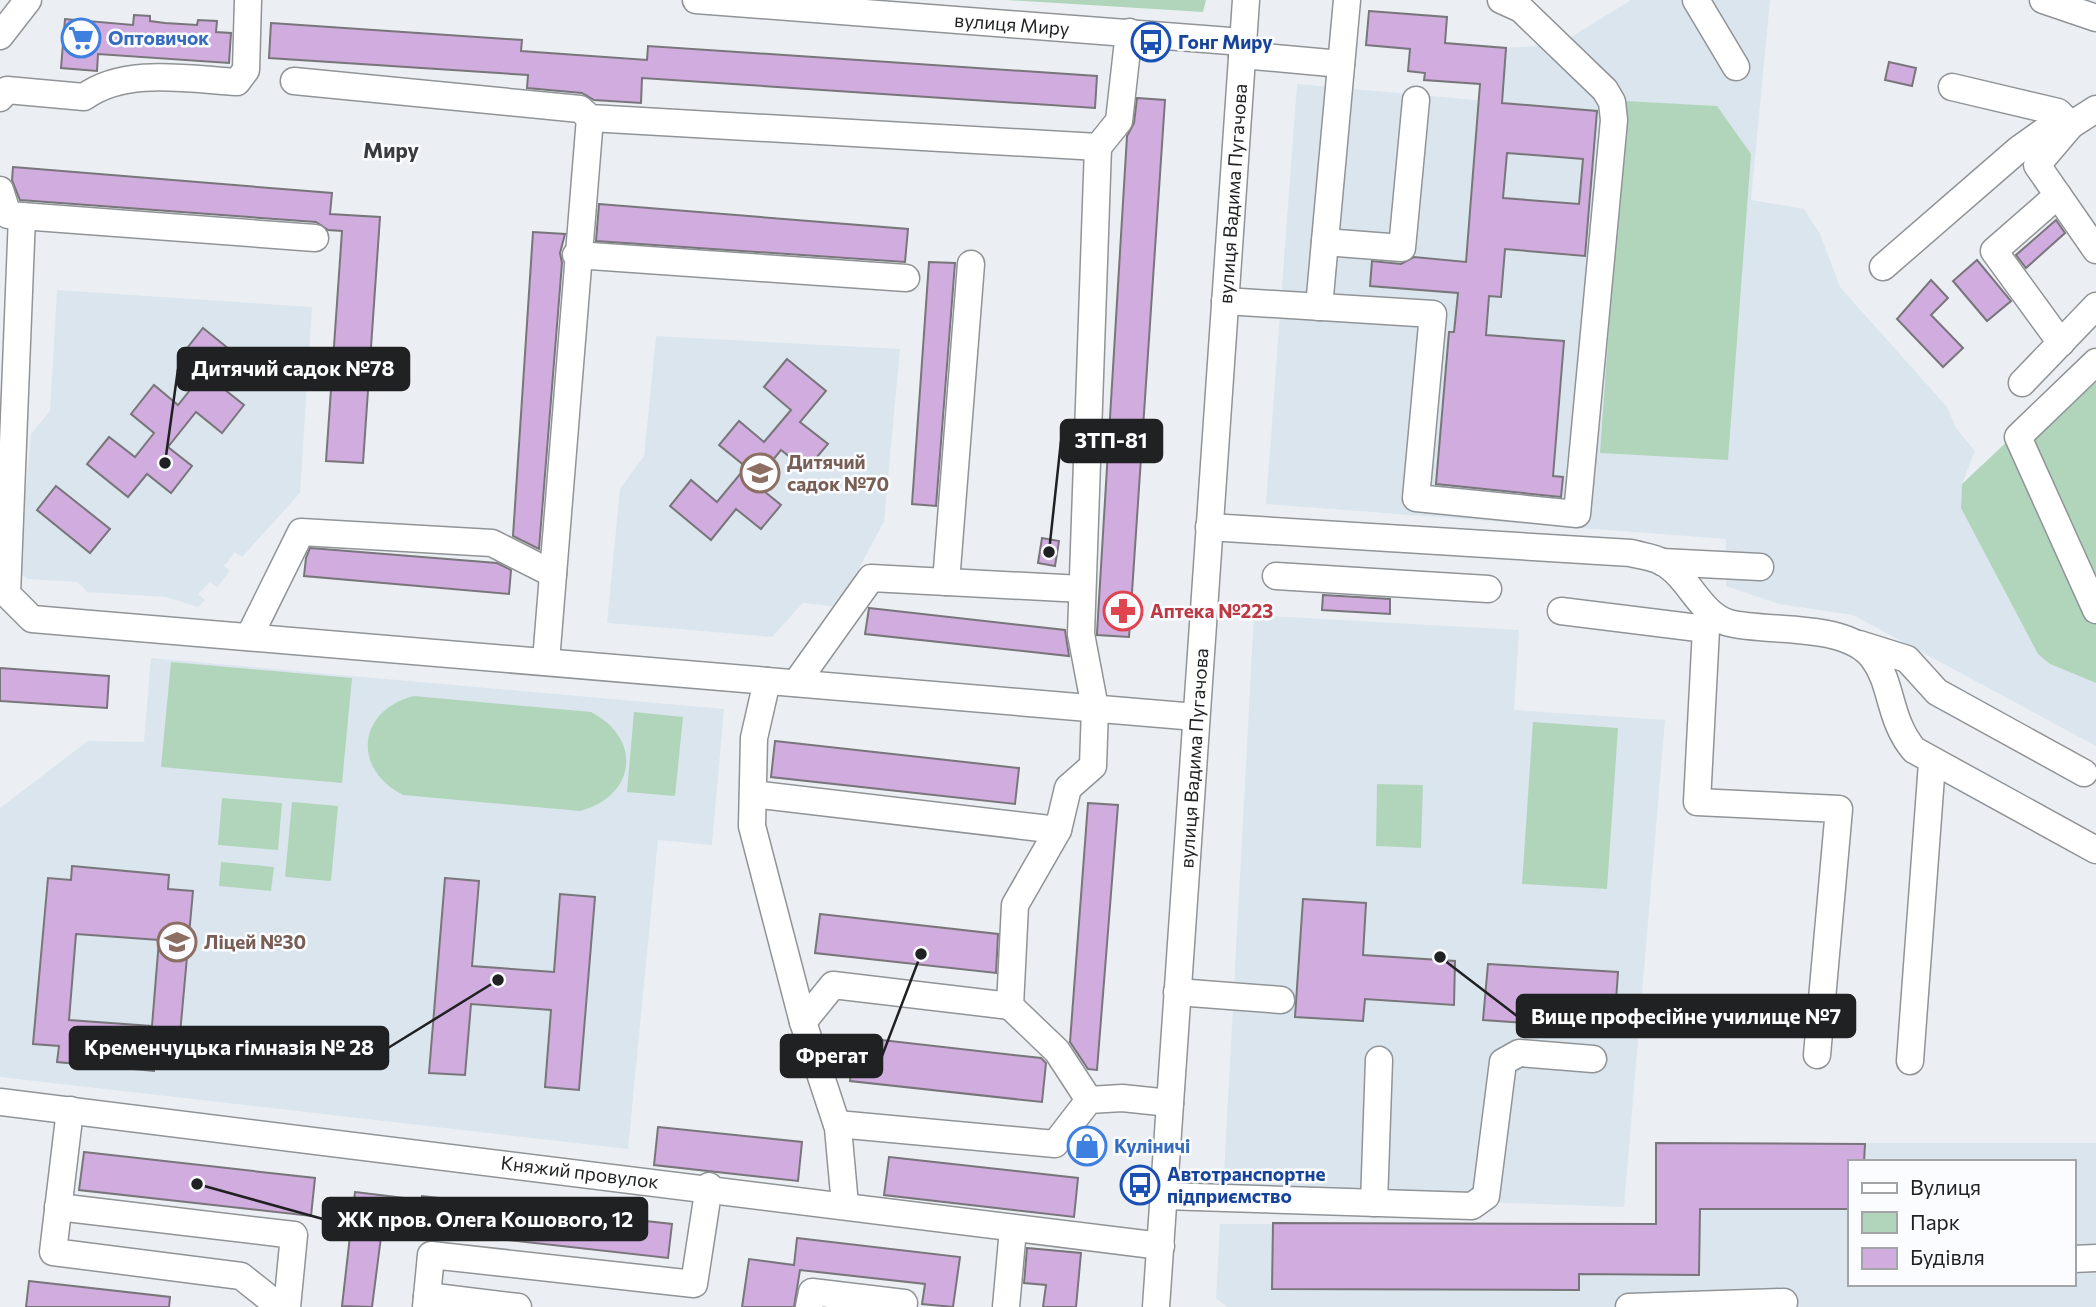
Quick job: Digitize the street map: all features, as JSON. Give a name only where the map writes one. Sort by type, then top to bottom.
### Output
[{"type":"street","points":[[0,36],[28,0]]},
{"type":"street","points":[[2,89],[84,97],[101,84],[116,85],[137,76],[237,82],[246,70],[248,0]]},
{"type":"street","name":"вулиця Миру","points":[[696,0],[1129,33],[1341,64]]},
{"type":"street","name":"вулиця Вадима Пугачова","points":[[1156,1307],[1246,0]]},
{"type":"street","points":[[1319,307],[1347,0]]},
{"type":"street","points":[[1225,301],[1433,314],[1416,498],[1577,514],[1614,120],[1612,102],[1605,90],[1521,9],[1501,0]]},
{"type":"street","points":[[1696,0],[1735,67]]},
{"type":"street","points":[[2043,0],[2096,18]]},
{"type":"street","points":[[1010,1006],[1015,905],[1058,830],[1069,788],[1093,766],[1095,708],[1081,634],[1098,147],[1119,121],[1129,33]]},
{"type":"street","points":[[294,81],[580,109],[590,118],[1098,147]]},
{"type":"street","points":[[1952,87],[2058,112],[2071,125]]},
{"type":"street","points":[[1325,242],[1402,248],[1416,100]]},
{"type":"street","points":[[2096,109],[2071,125],[2037,165],[2096,250]]},
{"type":"street","points":[[546,661],[576,255],[590,118]]},
{"type":"street","points":[[1883,267],[2018,149],[2043,132],[2071,125]]},
{"type":"street","points":[[0,190],[8,215],[315,238]]},
{"type":"street","points":[[2058,195],[1994,251],[2061,343]]},
{"type":"street","points":[[22,216],[7,593],[32,619],[1196,717]]},
{"type":"street","points":[[576,255],[906,278]]},
{"type":"street","points":[[946,582],[971,264]]},
{"type":"street","points":[[2022,383],[2096,306]]},
{"type":"street","points":[[2093,373],[2018,437],[2096,610]]},
{"type":"street","points":[[1209,527],[1631,553],[1662,562],[1760,567]]},
{"type":"street","points":[[249,636],[301,533],[492,543],[553,574]]},
{"type":"street","points":[[1401,583],[1407,539]]},
{"type":"street","points":[[1662,562],[1692,589],[1707,619],[1697,802],[1839,810],[1817,1055]]},
{"type":"street","points":[[1276,576],[1488,589]]},
{"type":"street","points":[[796,683],[871,578],[1082,589]]},
{"type":"street","points":[[1560,611],[1707,619],[1816,632],[1907,659],[1937,692],[2084,773]]},
{"type":"street","points":[[1853,643],[1872,656],[1882,674],[1900,734],[1914,750],[1932,763],[2096,850]]},
{"type":"street","points":[[767,681],[754,738],[752,826],[803,1022],[837,1124],[845,1205]]},
{"type":"street","points":[[1910,1061],[1932,763]]},
{"type":"street","points":[[752,794],[1058,830]]},
{"type":"street","points":[[803,1022],[833,985],[1010,1006],[1056,1051],[1089,1100]]},
{"type":"street","points":[[1177,992],[1281,1000]]},
{"type":"street","points":[[1164,1196],[1472,1206],[1486,1196],[1503,1062],[1519,1053],[1593,1059]]},
{"type":"street","points":[[1374,1203],[1379,1060]]},
{"type":"street","points":[[837,1124],[1055,1144],[1089,1100],[1122,1098],[1170,1103]]},
{"type":"street","name":"Княжий провулок","points":[[0,1102],[709,1186],[1013,1229],[1161,1245]]},
{"type":"street","points":[[70,1110],[53,1252],[241,1276],[280,1307]]},
{"type":"street","points":[[518,1307],[427,1301],[431,1255],[692,1295],[709,1186]]},
{"type":"street","points":[[58,1207],[294,1235],[287,1307]]},
{"type":"street","points":[[1006,1307],[1013,1229]]},
{"type":"street","points":[[2075,1259],[2096,1258]]},
{"type":"street","points":[[809,1307],[812,1292],[905,1303]]},
{"type":"street","points":[[1629,1307],[1784,1303]]},
{"type":"shaded area","points":[[1631,0],[1770,0],[1751,200],[1804,209],[1820,234],[1840,287],[1947,407],[1956,428],[1975,451],[1962,484],[1961,508],[2050,664],[2096,683],[2096,746],[1853,615],[1779,604],[1726,586],[1726,539],[1266,504],[1297,84],[1487,101],[1489,85],[1503,85],[1506,48],[1558,45]]},
{"type":"shaded area","points":[[57,290],[312,307],[300,493],[242,557],[235,552],[224,566],[230,571],[217,587],[210,582],[198,594],[205,600],[198,607],[166,597],[87,592],[78,582],[28,579],[18,572],[31,434],[50,411]]},
{"type":"shaded area","name":"Дитячий садок №70","points":[[656,336],[900,349],[884,521],[839,607],[803,603],[772,637],[607,623],[620,489],[644,456]]},
{"type":"shaded area","points":[[1254,615],[1519,630],[1514,710],[1665,720],[1624,1207],[1223,1193]]},
{"type":"shaded area","points":[[151,658],[724,709],[712,845],[658,840],[628,1149],[0,1077],[0,808],[88,741],[144,742]]},
{"type":"shaded area","points":[[1656,1143],[2096,1143],[2096,1307],[1227,1307],[1216,1298],[1220,1224],[1655,1224]]},
{"type":"green space","points":[[1007,0],[1206,0],[1203,12]]},
{"type":"green space","points":[[1625,101],[1717,106],[1751,154],[1728,460],[1600,453]]},
{"type":"green space","points":[[2096,358],[2096,683],[2050,664],[2038,654],[1961,508],[1962,484]]},
{"type":"green space","points":[[171,662],[352,678],[342,783],[161,767]]},
{"type":"green space","points":[[414,696],[591,712],[608,723],[619,737],[625,751],[626,766],[622,780],[613,793],[599,804],[580,811],[403,795],[386,784],[375,770],[369,756],[368,741],[372,726],[381,714],[395,703]]},
{"type":"green space","points":[[634,712],[683,717],[675,796],[627,792]]},
{"type":"green space","points":[[1533,722],[1618,728],[1607,889],[1522,884]]},
{"type":"green space","points":[[1377,784],[1423,785],[1421,848],[1376,846]]},
{"type":"green space","points":[[222,798],[282,803],[278,850],[218,845]]},
{"type":"green space","points":[[292,802],[338,806],[331,881],[285,877]]},
{"type":"green space","points":[[221,862],[274,867],[271,891],[219,886]]},
{"type":"building","points":[[1369,11],[1447,17],[1445,43],[1506,48],[1502,103],[1597,111],[1585,256],[1505,249],[1501,297],[1489,296],[1486,335],[1564,341],[1553,476],[1563,477],[1561,497],[1436,484],[1449,332],[1454,332],[1458,293],[1370,286],[1372,261],[1401,264],[1414,257],[1466,262],[1480,84],[1424,80],[1425,73],[1408,71],[1410,49],[1366,45]],"holes":[[[1507,153],[1583,159],[1579,204],[1503,198]]]},
{"type":"building","points":[[134,15],[150,16],[150,21],[165,23],[197,25],[198,20],[217,21],[216,32],[231,33],[229,63],[98,54],[97,71],[61,68],[65,19],[133,25]]},
{"type":"building","points":[[271,23],[522,40],[521,51],[647,60],[648,46],[1097,76],[1095,108],[642,78],[641,103],[594,100],[582,93],[527,88],[528,75],[269,58]]},
{"type":"building","points":[[1889,62],[1916,68],[1912,86],[1885,80]]},
{"type":"building","points":[[1137,98],[1165,100],[1129,637],[1097,633],[1127,136],[1134,123]]},
{"type":"building","points":[[13,167],[332,193],[330,214],[380,217],[363,463],[326,461],[342,231],[328,230],[316,222],[20,200],[12,180]]},
{"type":"building","points":[[599,204],[908,229],[905,262],[596,241]]},
{"type":"building","points":[[2056,220],[2065,233],[2026,268],[2016,255]]},
{"type":"building","points":[[533,232],[565,234],[560,253],[562,263],[539,549],[513,536]]},
{"type":"building","points":[[1977,260],[2011,301],[1987,321],[1953,281]]},
{"type":"building","points":[[929,262],[955,263],[936,506],[912,504]]},
{"type":"building","points":[[1931,280],[1948,298],[1931,315],[1963,348],[1943,367],[1897,319]]},
{"type":"building","points":[[203,328],[240,358],[219,385],[244,405],[222,433],[196,412],[168,447],[192,466],[171,493],[147,474],[128,497],[87,464],[109,437],[135,457],[154,433],[131,414],[154,385],[178,405],[202,375],[180,357]]},
{"type":"building","points":[[787,359],[826,391],[800,422],[828,444],[806,470],[781,450],[754,483],[781,505],[761,529],[736,509],[711,540],[670,506],[691,480],[717,502],[746,467],[719,445],[739,421],[764,442],[791,410],[764,387]]},
{"type":"building","points":[[56,486],[110,529],[90,553],[37,510]]},
{"type":"building","points":[[1042,538],[1059,541],[1055,566],[1038,563]]},
{"type":"building","points":[[310,548],[497,563],[511,570],[509,594],[304,576]]},
{"type":"building","points":[[1323,595],[1390,599],[1390,614],[1322,610]]},
{"type":"building","points":[[869,608],[1065,630],[1069,656],[865,634]]},
{"type":"building","points":[[0,668],[109,676],[107,708],[0,701]]},
{"type":"building","points":[[775,741],[1019,768],[1015,804],[771,777]]},
{"type":"building","points":[[1088,803],[1118,805],[1097,1070],[1088,1069],[1070,1042]]},
{"type":"building","points":[[72,866],[169,875],[168,889],[193,891],[178,1056],[155,1054],[154,1071],[57,1062],[59,1046],[33,1044],[48,878],[71,880]],"holes":[[[76,934],[159,940],[152,1026],[69,1020]]]},
{"type":"building","points":[[445,878],[479,881],[472,966],[554,972],[560,894],[595,897],[579,1090],[545,1087],[551,1010],[471,1004],[465,1075],[429,1073]]},
{"type":"building","points":[[1303,899],[1366,903],[1363,955],[1455,961],[1454,1005],[1365,999],[1363,1021],[1295,1017]]},
{"type":"building","points":[[820,914],[998,934],[996,973],[815,953]]},
{"type":"building","points":[[1488,964],[1618,972],[1614,1029],[1483,1020]]},
{"type":"building","points":[[855,1037],[1041,1058],[1046,1063],[1042,1102],[850,1081]]},
{"type":"building","points":[[658,1127],[802,1142],[798,1181],[654,1165]]},
{"type":"building","points":[[1656,1143],[1865,1144],[1864,1160],[1848,1160],[1848,1209],[1700,1209],[1699,1275],[1579,1274],[1579,1290],[1272,1289],[1273,1223],[1656,1224]]},
{"type":"building","points":[[84,1152],[315,1178],[311,1216],[79,1190]]},
{"type":"building","points":[[889,1157],[1078,1178],[1074,1217],[884,1195]]},
{"type":"building","points":[[355,1192],[421,1200],[422,1196],[672,1224],[668,1258],[409,1229],[408,1232],[382,1229],[372,1307],[342,1306]]},
{"type":"building","points":[[797,1238],[960,1257],[953,1307],[922,1304],[925,1284],[800,1270],[794,1307],[742,1307],[749,1259],[794,1265]]},
{"type":"building","points":[[1027,1248],[1081,1253],[1076,1307],[1043,1307],[1046,1285],[1024,1283]]},
{"type":"building","points":[[29,1281],[170,1297],[169,1307],[26,1307]]},
{"type":"place","name":"Оптовичок","points":[[81,38]]},
{"type":"place","name":"Гонг Миру","points":[[1151,42]]},
{"type":"place","name":"Дитячий садок №78","points":[[165,463]]},
{"type":"place","name":"Дитячий садок №70","points":[[760,473]]},
{"type":"place","name":"ЗТП-81","points":[[1049,552]]},
{"type":"place","name":"Аптека №223","points":[[1123,611]]},
{"type":"place","name":"Ліцей №30","points":[[177,942]]},
{"type":"place","name":"Фрегат","points":[[921,954]]},
{"type":"place","name":"Вище професійне училище №7","points":[[1440,957]]},
{"type":"place","name":"Кременчуцька гімназія № 28","points":[[498,980]]},
{"type":"place","name":"Куліничі","points":[[1087,1146]]},
{"type":"place","name":"ЖК пров. Олега Кошового, 12","points":[[197,1184]]},
{"type":"place","name":"Автотранспортне підприємство","points":[[1140,1185]]},
{"type":"district","name":"Миру","points":[[391,151]]}]
